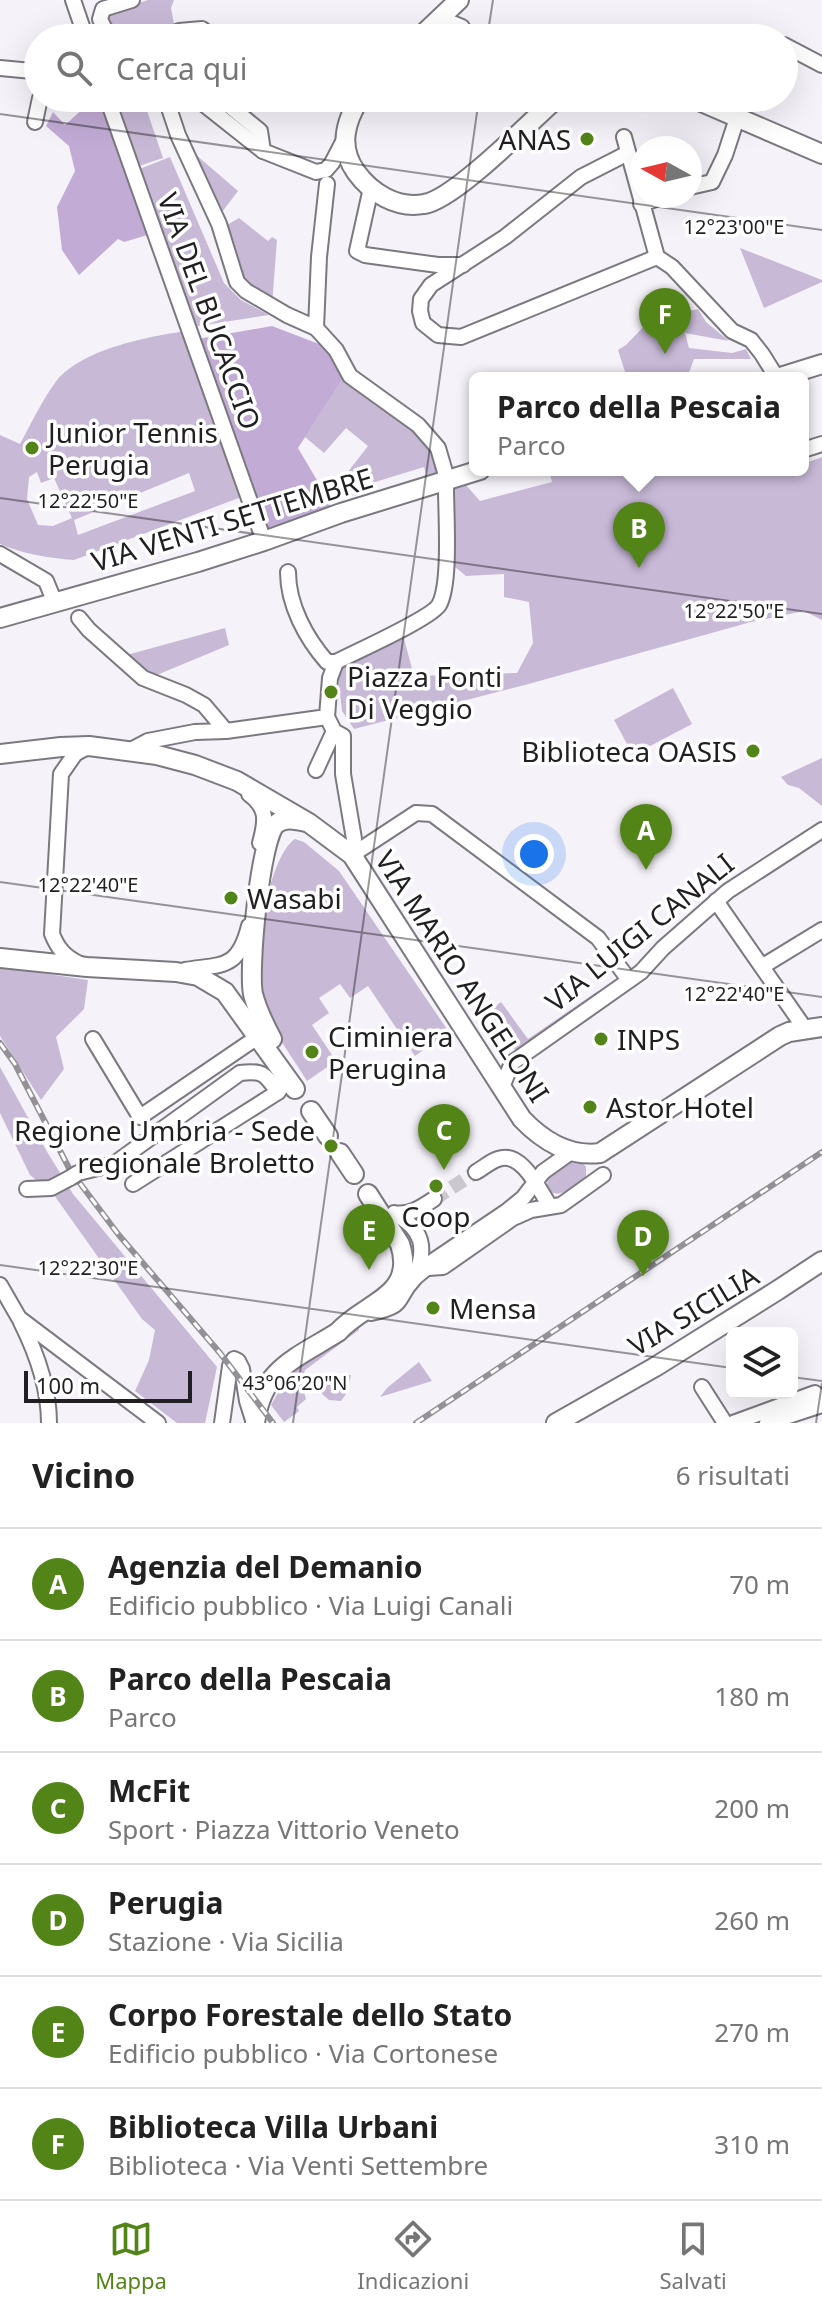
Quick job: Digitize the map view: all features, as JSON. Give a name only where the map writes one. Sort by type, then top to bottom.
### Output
[{"type":"main road","points":[[434,24],[459,0]]},
{"type":"main road","points":[[352,112],[345,138],[351,165],[371,188],[391,201],[423,205],[435,201],[464,180],[541,112]]},
{"type":"main road","points":[[724,112],[822,154]]},
{"type":"main road","points":[[797,372],[822,364]]},
{"type":"main road","name":"VIA VENTI SETTEMBRE","points":[[0,618],[264,541],[341,513],[469,473]]},
{"type":"main road","name":"VIA MARIO ANGELONI","points":[[0,754],[89,746],[175,759],[228,777],[309,823],[352,855],[529,1126],[571,1152]]},
{"type":"main road","points":[[287,1083],[285,1061],[261,1018],[253,995],[251,960],[262,864],[272,828],[283,820],[309,823]]},
{"type":"main road","points":[[0,958],[198,976],[225,992],[259,1036],[287,1083]]},
{"type":"main road","points":[[571,1152],[600,1153],[780,1036],[822,1019]]},
{"type":"main road","points":[[795,1028],[822,1027]]},
{"type":"main road","points":[[311,1111],[328,1136]]},
{"type":"main road","points":[[340,1153],[354,1174]]},
{"type":"main road","points":[[254,1423],[267,1385],[283,1366],[373,1310],[398,1282],[403,1269],[403,1253],[370,1197]]},
{"type":"main road","name":"VIA SICILIA","points":[[590,1403],[667,1359],[822,1261]]},
{"type":"main road","points":[[542,1423],[570,1406],[590,1403]]},
{"type":"main road","points":[[556,1423],[590,1403]]},
{"type":"street","points":[[73,0],[81,24]]},
{"type":"street","points":[[102,24],[100,19],[103,9],[132,0]]},
{"type":"street","points":[[440,18],[455,24]]},
{"type":"street","points":[[798,52],[822,65]]},
{"type":"street","points":[[0,68],[24,70]]},
{"type":"street","points":[[35,122],[37,112]]},
{"type":"street","name":"VIA DEL BUCACCIO","points":[[112,112],[264,541]]},
{"type":"street","points":[[170,112],[219,224],[237,282],[246,291],[287,315],[316,328],[336,350],[350,376],[418,425],[438,448],[445,472]]},
{"type":"street","points":[[214,112],[263,151],[316,172],[326,170],[332,163],[345,138]]},
{"type":"street","points":[[237,112],[260,131],[263,151]]},
{"type":"street","points":[[702,184],[712,182],[737,118]]},
{"type":"street","points":[[624,137],[630,161]]},
{"type":"street","points":[[628,153],[581,177],[505,237],[431,285],[421,299],[423,323],[438,335],[461,337],[657,257]]},
{"type":"street","points":[[316,328],[319,257],[327,184]]},
{"type":"street","points":[[371,188],[357,251],[365,255],[438,265],[464,265]]},
{"type":"street","points":[[642,208],[657,257],[672,267],[732,331],[751,340],[778,372]]},
{"type":"street","points":[[332,662],[438,608],[445,588],[446,488]]},
{"type":"street","points":[[0,554],[46,581],[55,603]]},
{"type":"street","points":[[288,572],[288,583],[300,622],[311,643],[332,662]]},
{"type":"street","points":[[79,618],[143,678],[204,705],[226,731]]},
{"type":"street","points":[[316,770],[329,726],[332,662]]},
{"type":"street","points":[[131,750],[148,741],[183,734],[329,726]]},
{"type":"street","points":[[329,726],[343,774],[354,839],[352,855]]},
{"type":"street","points":[[87,967],[65,956],[52,934],[61,774],[75,754],[89,746]]},
{"type":"street","points":[[176,972],[226,964],[245,941],[264,816],[259,802],[228,777]]},
{"type":"street","points":[[352,855],[416,813],[432,814],[598,938],[629,980]]},
{"type":"street","name":"VIA LUIGI CANALI","points":[[502,1087],[512,1063],[641,972],[716,901],[822,830]]},
{"type":"street","points":[[716,901],[763,966],[795,1028]]},
{"type":"street","points":[[763,966],[822,930]]},
{"type":"street","points":[[93,1039],[140,1117],[259,1036]]},
{"type":"street","points":[[27,1189],[51,1188],[74,1175],[114,1164],[240,1073],[257,1071],[287,1083]]},
{"type":"street","points":[[133,1184],[287,1083]]},
{"type":"street","points":[[415,1278],[450,1249],[507,1211],[523,1198],[543,1172],[571,1152]]},
{"type":"street","points":[[428,1268],[443,1267],[513,1218],[531,1210],[561,1205],[606,1180],[590,1154]]},
{"type":"street","points":[[476,1172],[496,1159],[513,1158],[520,1162],[550,1206]]},
{"type":"street","points":[[370,1197],[409,1223],[420,1239],[422,1249],[415,1278],[398,1304],[387,1310],[373,1310]]},
{"type":"street","points":[[395,1214],[402,1215],[428,1203]]},
{"type":"street","points":[[0,1285],[32,1344],[46,1386],[49,1423]]},
{"type":"street","points":[[19,1318],[158,1423]]},
{"type":"street","points":[[222,1423],[230,1366],[234,1359],[242,1369],[254,1423]]},
{"type":"street","points":[[702,1387],[725,1423]]},
{"type":"street","points":[[733,1423],[820,1399]]},
{"type":"street","points":[[767,1423],[820,1399]]},
{"type":"shaded area","points":[[148,0],[174,0],[171,8],[174,24],[110,24],[106,21],[112,11]]},
{"type":"shaded area","points":[[53,112],[65,125],[79,112],[108,112],[151,234],[124,242],[118,239],[79,275],[62,250],[57,207],[75,171],[69,146],[46,126]]},
{"type":"shaded area","points":[[122,112],[147,112],[163,158],[139,166]]},
{"type":"shaded area","points":[[195,154],[238,191],[222,212]]},
{"type":"shaded area","points":[[170,157],[224,283],[241,300],[269,315],[192,327],[137,170]]},
{"type":"shaded area","points":[[239,218],[268,241],[272,237],[277,240],[272,305],[246,291],[220,229]]},
{"type":"shaded area","points":[[740,248],[822,280],[822,282],[764,308]]},
{"type":"shaded area","points":[[698,309],[706,322],[729,341],[685,333],[689,348],[732,353],[746,349],[751,359],[694,359],[689,372],[625,372],[618,350],[652,318]]},
{"type":"shaded area","points":[[272,326],[327,347],[346,374],[298,448],[331,508],[266,535],[198,339]]},
{"type":"shaded area","name":"Junior Tennis Perugia","points":[[187,331],[244,496],[74,560],[36,555],[0,544],[0,435],[20,444],[55,383],[80,362],[115,346]],"holes":[[[37,472],[41,483],[54,478],[72,518],[53,526],[38,525],[27,499],[29,477]],[[189,473],[195,491],[78,535],[74,520]]]},
{"type":"shaded area","points":[[346,374],[400,416],[435,450],[442,472],[427,477],[424,467],[362,486],[347,473],[368,446],[346,428],[324,453],[305,437]]},
{"type":"shaded area","points":[[822,457],[822,620],[804,611],[751,622],[354,729],[342,711],[337,667],[403,635],[414,676],[517,673],[533,643],[529,602],[504,597],[504,574],[466,576],[449,562],[450,490],[466,485],[480,501],[552,482],[550,476],[809,476],[809,462]]},
{"type":"shaded area","points":[[225,628],[229,645],[152,677],[123,656]]},
{"type":"shaded area","points":[[673,688],[692,724],[633,755],[614,720]]},
{"type":"shaded area","points":[[822,758],[822,806],[799,788],[788,785],[781,777]]},
{"type":"shaded area","points":[[295,839],[304,842],[339,871],[449,1032],[415,1056],[368,986],[350,998],[340,984],[319,998],[329,1013],[312,1025],[336,1061],[307,1081],[275,1031],[261,994],[259,944],[273,875],[287,847]]},
{"type":"shaded area","points":[[0,967],[88,980],[84,1009],[56,1037],[64,1069],[41,1100],[0,1036]]},
{"type":"shaded area","points":[[598,991],[599,994],[517,1050],[506,1045],[511,1041],[501,1027],[505,1024],[501,1019],[494,1023],[487,1013],[501,1002],[528,1039]]},
{"type":"shaded area","points":[[0,1067],[73,1194],[217,1367],[205,1423],[177,1423],[135,1391],[149,1360],[155,1330],[142,1319],[54,1195],[30,1175],[0,1113]]},
{"type":"shaded area","points":[[576,1160],[586,1167],[586,1176],[561,1193],[548,1189],[552,1174]]},
{"type":"shaded area","points":[[359,1326],[359,1330],[305,1370],[302,1385],[306,1399],[297,1407],[299,1411],[284,1422],[271,1405],[283,1384],[301,1365]]},
{"type":"shaded area","points":[[419,1362],[432,1381],[380,1397],[387,1388]]},
{"type":"shaded area","points":[[328,1375],[351,1375],[341,1401],[329,1400],[322,1394],[320,1382]]},
{"type":"tunnel","points":[[434,1199],[476,1172]]},
{"type":"railway","points":[[0,1043],[15,1064],[70,1170],[118,1234],[220,1353],[273,1423]]},
{"type":"railway","points":[[416,1423],[822,1152]]},
{"type":"place","name":"ANAS","points":[[587,139]]},
{"type":"place","name":"Biblioteca Villa Urbani","points":[[665,354]]},
{"type":"place","name":"Junior Tennis Perugia","points":[[32,448]]},
{"type":"place","name":"Parco della Pescaia","points":[[639,568]]},
{"type":"place","name":"Piazza Fonti Di Veggio","points":[[331,692]]},
{"type":"place","name":"Biblioteca OASIS","points":[[753,751]]},
{"type":"place","name":"Agenzia del Demanio","points":[[646,870]]},
{"type":"place","name":"Wasabi","points":[[231,898]]},
{"type":"place","name":"INPS","points":[[601,1039]]},
{"type":"place","name":"Ciminiera Perugina","points":[[312,1052]]},
{"type":"place","name":"Astor Hotel","points":[[590,1107]]},
{"type":"place","name":"Regione Umbria - Sede regionale Broletto","points":[[331,1146]]},
{"type":"place","name":"McFit","points":[[444,1170]]},
{"type":"place","name":"Coop","points":[[436,1186]]},
{"type":"place","name":"Corpo Forestale dello Stato","points":[[369,1270]]},
{"type":"place","name":"Perugia","points":[[643,1276]]},
{"type":"place","name":"Mensa","points":[[433,1308]]}]
